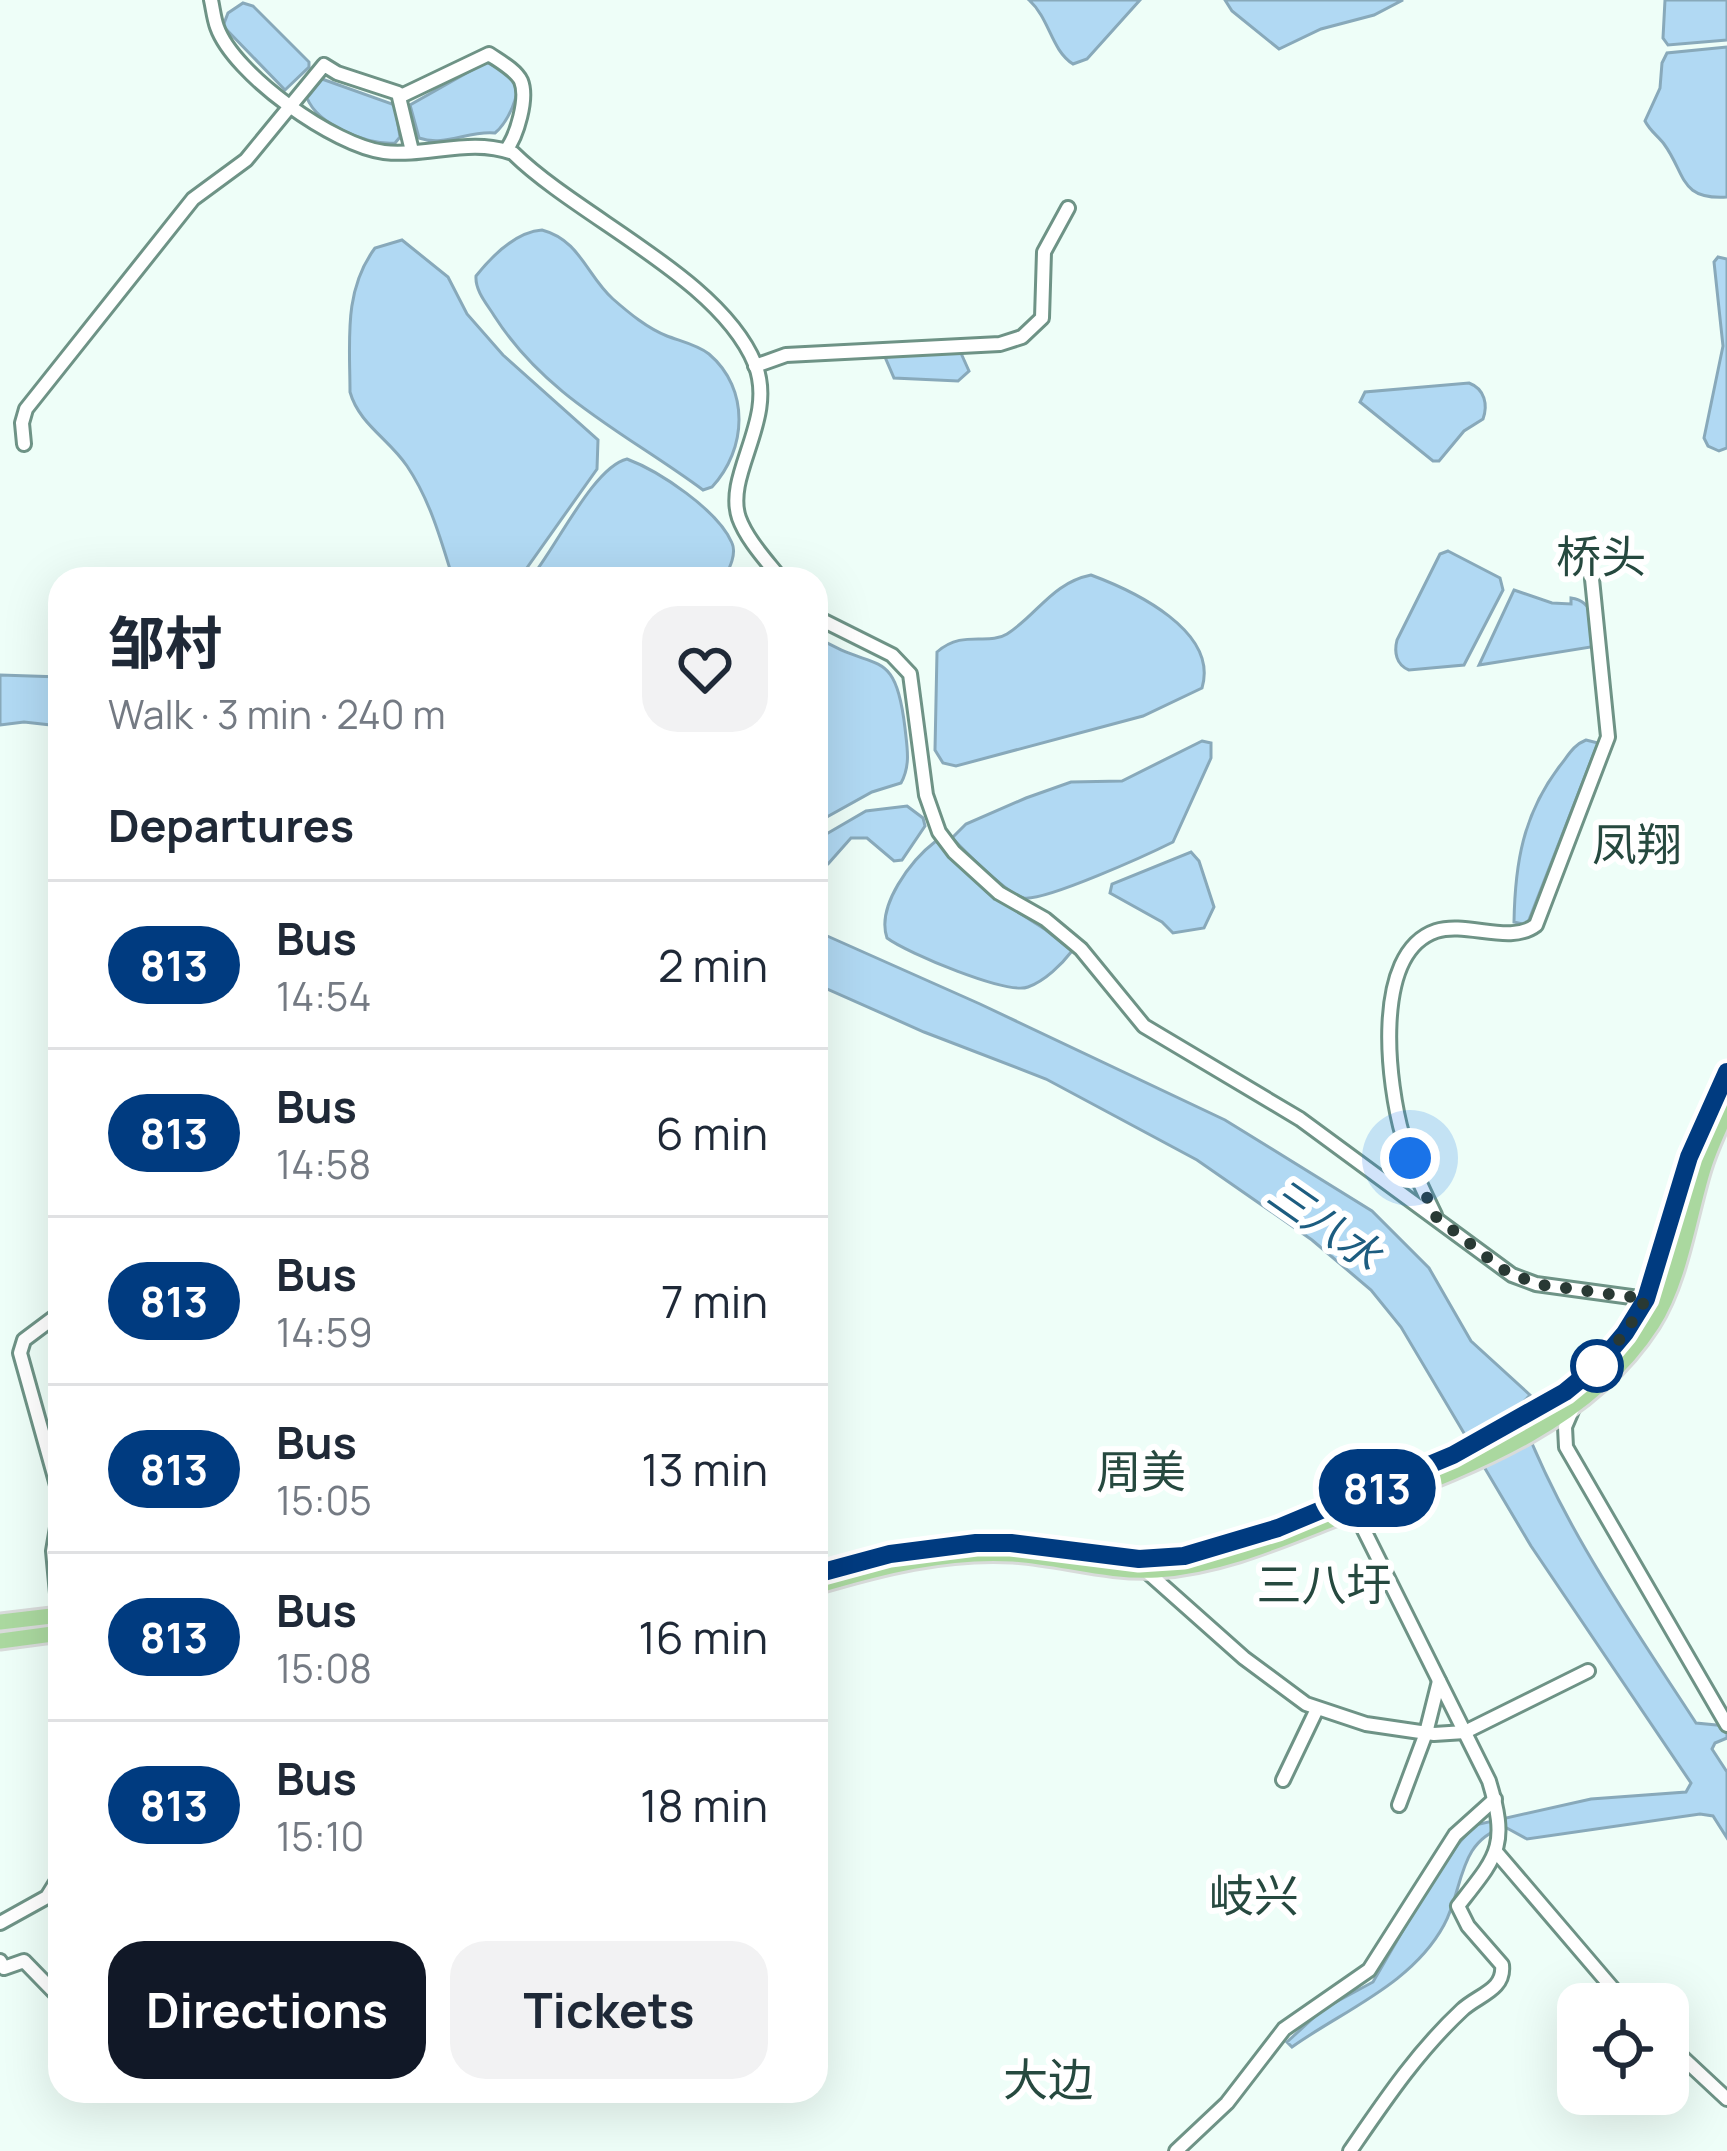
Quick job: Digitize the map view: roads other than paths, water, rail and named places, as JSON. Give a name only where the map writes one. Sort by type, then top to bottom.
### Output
[{"type":"main road","points":[[828,1583],[892,1564],[976,1554],[1025,1555],[1145,1570],[1233,1556],[1354,1510],[1457,1463],[1550,1411],[1599,1364],[1646,1299],[1689,1157],[1727,1072]]},
{"type":"main road","points":[[1550,1411],[1574,1406],[1624,1363],[1655,1318],[1727,1110]]},
{"type":"main road","points":[[828,1571],[890,1554],[976,1543],[1139,1559],[1184,1556],[1278,1528],[1457,1463]]},
{"type":"main road","points":[[0,1622],[48,1616]]},
{"type":"main road","points":[[0,1641],[48,1635]]},
{"type":"street","points":[[211,0],[217,27],[236,56],[289,104],[348,142],[383,152],[485,145],[506,150],[698,292],[731,325],[755,366],[759,415],[737,503],[742,524],[773,567]]},
{"type":"street","points":[[400,96],[489,54],[522,85],[516,131],[506,150]]},
{"type":"street","points":[[24,444],[22,423],[30,403],[179,215],[245,160],[324,65],[337,74],[391,88],[400,96],[412,151]]},
{"type":"street","points":[[755,366],[786,355],[1000,344],[1022,337],[1042,318],[1046,244],[1068,208]]},
{"type":"street","points":[[1435,1216],[1405,1144],[1396,1104],[1390,1031],[1396,980],[1411,947],[1433,932],[1454,928],[1522,933],[1536,925],[1608,737],[1592,579]]},
{"type":"street","points":[[828,622],[892,656],[910,674],[926,795],[939,832],[954,852],[999,893],[1045,919],[1081,949],[1127,1010],[1155,1034],[1300,1119],[1502,1269],[1524,1280],[1646,1299]]},
{"type":"street","points":[[48,1322],[25,1340],[20,1353],[48,1453]]},
{"type":"street","points":[[1574,1406],[1565,1427],[1566,1447],[1727,1725]]},
{"type":"street","points":[[1354,1510],[1495,1799],[1498,1846],[1609,1983]]},
{"type":"street","points":[[1145,1570],[1244,1658],[1317,1708],[1366,1724],[1465,1732],[1588,1671]]},
{"type":"street","points":[[1399,1805],[1426,1732],[1438,1681]]},
{"type":"street","points":[[1283,1780],[1317,1708]]},
{"type":"street","points":[[1176,2151],[1227,2103],[1284,2029],[1369,1970],[1455,1834],[1495,1799]]},
{"type":"street","points":[[1350,2151],[1413,2059],[1473,2000],[1502,1981],[1502,1965],[1468,1926],[1458,1906],[1498,1846]]},
{"type":"street","points":[[0,1923],[48,1895]]},
{"type":"street","points":[[0,1961],[4,1968],[24,1961],[48,1986]]},
{"type":"street","points":[[1689,2064],[1727,2099]]},
{"type":"water","points":[[1029,0],[1140,0],[1087,59],[1073,64]]},
{"type":"water","points":[[1225,0],[1403,0],[1279,49]]},
{"type":"water","points":[[1665,0],[1727,0],[1727,40],[1668,45],[1663,38]]},
{"type":"water","points":[[243,3],[253,6],[309,62],[285,90],[223,26],[228,13]]},
{"type":"water","points":[[1727,47],[1727,197],[1711,197],[1686,183],[1645,121],[1660,88],[1667,53]]},
{"type":"water","points":[[486,62],[512,75],[517,83],[512,107],[499,129],[448,140],[419,138],[410,105]]},
{"type":"water","points":[[322,79],[395,105],[400,137],[395,143],[371,141],[321,117],[307,98]]},
{"type":"water","points":[[542,230],[565,242],[604,290],[632,315],[660,333],[705,351],[722,368],[732,384],[739,419],[732,455],[712,487],[703,490],[564,393],[516,345],[485,302],[476,276],[513,240]]},
{"type":"water","points":[[402,240],[448,277],[467,314],[503,355],[598,440],[597,469],[528,567],[449,567],[415,479],[354,403],[350,317],[358,282],[375,248]]},
{"type":"water","points":[[1718,257],[1727,259],[1727,448],[1719,451],[1704,438],[1723,346],[1714,262]]},
{"type":"water","points":[[960,351],[969,371],[958,381],[894,378],[885,357]]},
{"type":"water","points":[[1469,383],[1484,398],[1483,419],[1464,431],[1439,461],[1360,402],[1365,392]]},
{"type":"water","points":[[627,459],[686,493],[725,530],[734,552],[729,567],[539,567],[588,493],[614,465]]},
{"type":"water","points":[[1448,551],[1500,578],[1503,590],[1464,665],[1409,670],[1397,658],[1397,640],[1440,554]]},
{"type":"water","points":[[1091,575],[1150,603],[1186,631],[1204,667],[1202,688],[1143,716],[956,766],[943,763],[935,750],[937,652],[956,641],[1007,634],[1055,592]]},
{"type":"water","points":[[1514,590],[1552,603],[1571,604],[1571,598],[1585,604],[1594,623],[1591,647],[1479,665]]},
{"type":"water","points":[[828,643],[888,671],[901,701],[906,769],[901,783],[872,792],[828,816]]},
{"type":"water","points":[[0,675],[48,677],[48,725],[0,725]]},
{"type":"water","points":[[1586,740],[1598,743],[1527,925],[1514,922],[1519,860],[1529,822],[1559,767]]},
{"type":"water","points":[[1202,741],[1211,743],[1211,758],[1173,842],[1074,885],[1024,898],[997,881],[952,838],[966,824],[1026,798],[1071,782],[1122,781]]},
{"type":"water","points":[[907,806],[923,818],[925,826],[902,860],[894,861],[867,838],[851,838],[828,864],[828,833],[866,811]]},
{"type":"water","points":[[936,841],[987,892],[1072,951],[1058,967],[1034,984],[1017,988],[957,971],[887,938],[891,898],[916,860]]},
{"type":"water","points":[[1191,852],[1199,861],[1214,907],[1204,928],[1173,933],[1110,893],[1112,884]]},
{"type":"water","name":"三八水","points":[[828,936],[1225,1120],[1372,1211],[1429,1268],[1471,1341],[1530,1395],[1518,1408],[1554,1491],[1598,1570],[1696,1723],[1727,1726],[1727,1738],[1712,1749],[1727,1772],[1727,1838],[1713,1816],[1700,1814],[1527,1839],[1505,1827],[1489,1834],[1470,1855],[1444,1925],[1414,1964],[1292,2047],[1287,2042],[1323,2009],[1373,1982],[1420,1901],[1475,1825],[1591,1799],[1686,1792],[1691,1783],[1531,1546],[1401,1327],[1371,1290],[1312,1240],[1197,1160],[1046,1079],[828,989]]},
{"type":"district","name":"桥头","points":[[1601,557]]},
{"type":"district","name":"凤翔","points":[[1637,845]]},
{"type":"district","name":"周美","points":[[1141,1472]]},
{"type":"district","name":"三八圩","points":[[1324,1585]]},
{"type":"district","name":"岐兴","points":[[1254,1896]]},
{"type":"district","name":"大边","points":[[1048,2080]]}]
